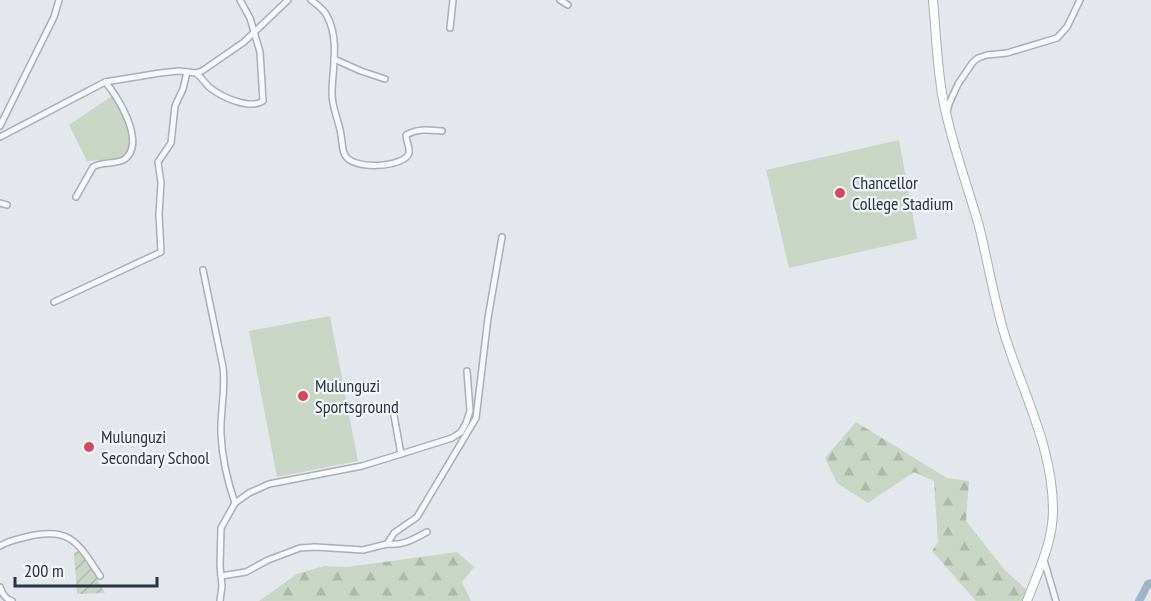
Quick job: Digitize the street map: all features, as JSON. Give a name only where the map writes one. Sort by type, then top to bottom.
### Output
[{"type":"street","points":[[0,126],[54,17],[59,0]]},
{"type":"street","points":[[196,73],[218,94],[250,105],[263,101],[260,52],[250,18],[240,0]]},
{"type":"street","points":[[0,137],[105,82],[160,73],[202,71],[255,33],[288,0]]},
{"type":"street","points":[[311,0],[327,15],[332,30],[334,44],[332,96],[346,158],[352,162],[374,166],[397,162],[409,155],[406,135],[420,129],[442,132]]},
{"type":"street","points":[[450,28],[453,0]]},
{"type":"street","points":[[560,0],[568,5]]},
{"type":"street","points":[[933,0],[940,83],[946,114],[979,226],[1005,336],[1038,427],[1050,473],[1053,517],[1043,559],[1028,601]]},
{"type":"street","points":[[946,114],[958,84],[973,62],[987,55],[1007,52],[1057,38],[1067,27],[1080,0]]},
{"type":"street","points":[[334,59],[385,79]]},
{"type":"street","points":[[54,302],[161,252],[159,214],[161,183],[158,162],[171,143],[175,106],[183,89],[187,72]]},
{"type":"street","points":[[76,197],[93,167],[97,164],[118,162],[125,158],[131,150],[133,140],[130,126],[114,92],[105,82]]},
{"type":"street","points":[[0,203],[7,205]]},
{"type":"street","points":[[387,544],[394,533],[417,517],[473,424],[502,237]]},
{"type":"street","points":[[203,270],[225,381],[221,433],[224,468],[235,503]]},
{"type":"street","points":[[220,601],[221,528],[235,503],[249,493],[269,484],[362,466],[452,438],[461,432],[470,411],[467,371]]},
{"type":"street","points":[[393,410],[401,454]]},
{"type":"street","points":[[221,576],[246,572],[275,557],[300,548],[363,550],[387,544],[405,543],[427,532]]},
{"type":"street","points":[[0,546],[34,535],[60,534],[77,544],[100,576]]},
{"type":"street","points":[[1043,559],[1056,601]]},
{"type":"street","points":[[0,587],[2,593],[12,601]]},
{"type":"green space","points":[[115,94],[130,129],[131,149],[122,159],[87,161],[69,125]]},
{"type":"green space","name":"Chancellor College Stadium","points":[[899,140],[917,239],[789,268],[766,170]]},
{"type":"green space","name":"Mulunguzi Sportsground","points":[[330,316],[358,461],[277,477],[249,331]]},
{"type":"green space","points":[[856,422],[947,478],[969,481],[966,521],[1004,569],[1029,592],[1026,601],[976,601],[932,551],[938,542],[934,481],[914,472],[868,503],[837,483],[825,458]]},
{"type":"green space","points":[[81,551],[105,593],[77,594],[74,552]]},
{"type":"green space","points":[[457,552],[474,567],[462,582],[471,601],[259,601],[297,574],[324,566],[347,567]]},
{"type":"waterway","points":[[1139,601],[1148,584],[1151,583]]},
{"type":"place","name":"Chancellor College Stadium","points":[[840,193]]},
{"type":"place","name":"Mulunguzi Sportsground","points":[[303,396]]},
{"type":"place","name":"Mulunguzi Secondary School","points":[[89,447]]}]
